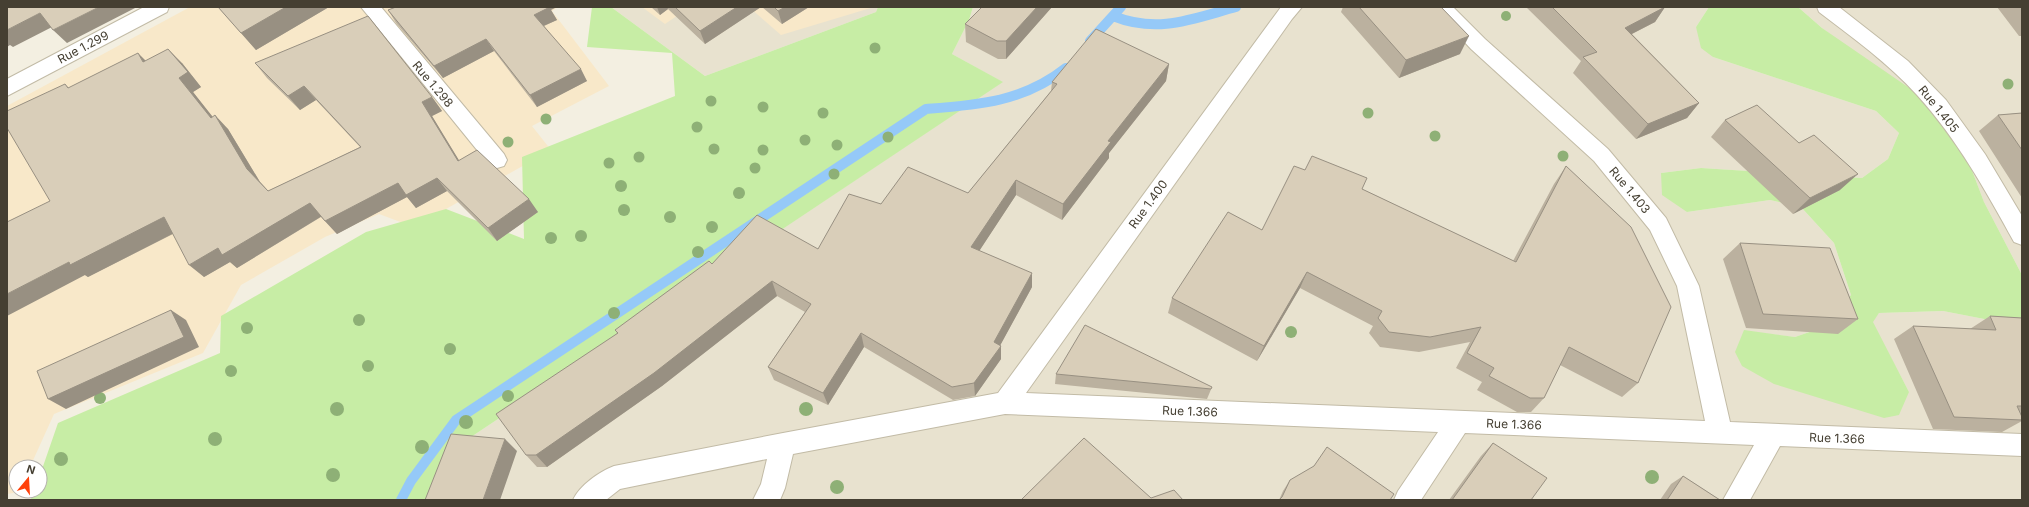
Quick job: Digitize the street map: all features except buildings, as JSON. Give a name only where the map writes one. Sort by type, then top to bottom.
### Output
[{"type":"street","name":"Rue 1.299","points":[[7,88],[160,7]]},
{"type":"street","name":"Rue 1.298","points":[[370,7],[497,160]]},
{"type":"street","name":"Rue 1.400","points":[[1005,403],[1285,14],[1293,7]]},
{"type":"street","name":"Rue 1.403","points":[[1441,7],[1478,44],[1601,155],[1658,224],[1688,286],[1720,433]]},
{"type":"street","name":"Rue 1.405","points":[[1826,7],[1897,63],[1925,90],[1957,131],[1997,191],[2022,236]]},
{"type":"street","name":"Rue 1.366","points":[[586,500],[614,478],[782,444],[1005,403],[2022,445]]},
{"type":"street","points":[[1407,500],[1459,422]]},
{"type":"street","points":[[1736,500],[1774,435]]},
{"type":"street","points":[[766,500],[773,488],[782,444]]},
{"type":"shaded area","points":[[190,7],[558,7],[552,11],[609,86],[532,126],[551,150],[414,227],[379,214],[325,237],[241,285],[203,353],[54,414],[34,459],[8,459],[7,494],[7,106]]},
{"type":"shaded area","points":[[611,7],[878,7],[876,12],[705,76]]},
{"type":"shaded area","points":[[642,7],[690,7],[665,24]]},
{"type":"shaded area","points":[[749,7],[874,7],[781,35]]},
{"type":"shaded area","points":[[973,7],[1709,7],[1696,27],[1713,57],[1876,111],[1899,133],[1888,159],[1862,178],[1701,168],[1661,173],[1687,212],[1770,200],[1801,207],[1834,243],[1851,295],[1821,328],[1795,337],[1744,331],[1909,392],[1872,322],[1879,313],[1943,311],[2010,324],[2022,321],[2022,500],[439,500],[459,445],[1002,82],[952,54],[969,20]]},
{"type":"shaded area","points":[[1798,7],[2022,7],[2022,275],[1984,202],[1957,131],[1822,28]]},
{"type":"green space","points":[[592,7],[611,7],[705,76],[876,12],[878,7],[973,7],[969,20],[952,54],[1003,82],[459,445],[439,500],[26,500],[48,499],[48,459],[46,459],[58,423],[220,353],[221,316],[366,232],[446,209],[524,239],[522,157],[675,96],[672,53],[587,47]]},
{"type":"green space","points":[[1709,7],[1798,7],[1822,28],[1921,96],[1957,131],[1984,202],[2022,275],[2022,321],[2010,324],[1943,311],[1879,313],[1873,322],[1909,392],[1899,415],[1884,418],[1774,384],[1742,366],[1735,352],[1744,330],[1795,337],[1821,328],[1851,295],[1834,243],[1801,207],[1770,200],[1687,212],[1662,195],[1661,173],[1701,168],[1862,178],[1888,159],[1899,133],[1876,111],[1713,57],[1701,48],[1696,27]]},
{"type":"waterway","points":[[1090,41],[1121,7]]},
{"type":"waterway","points":[[1113,16],[1145,24],[1175,23],[1236,7]]},
{"type":"waterway","points":[[401,500],[411,481],[456,420],[926,109],[964,106],[999,100],[1017,95],[1050,79],[1066,68]]}]
